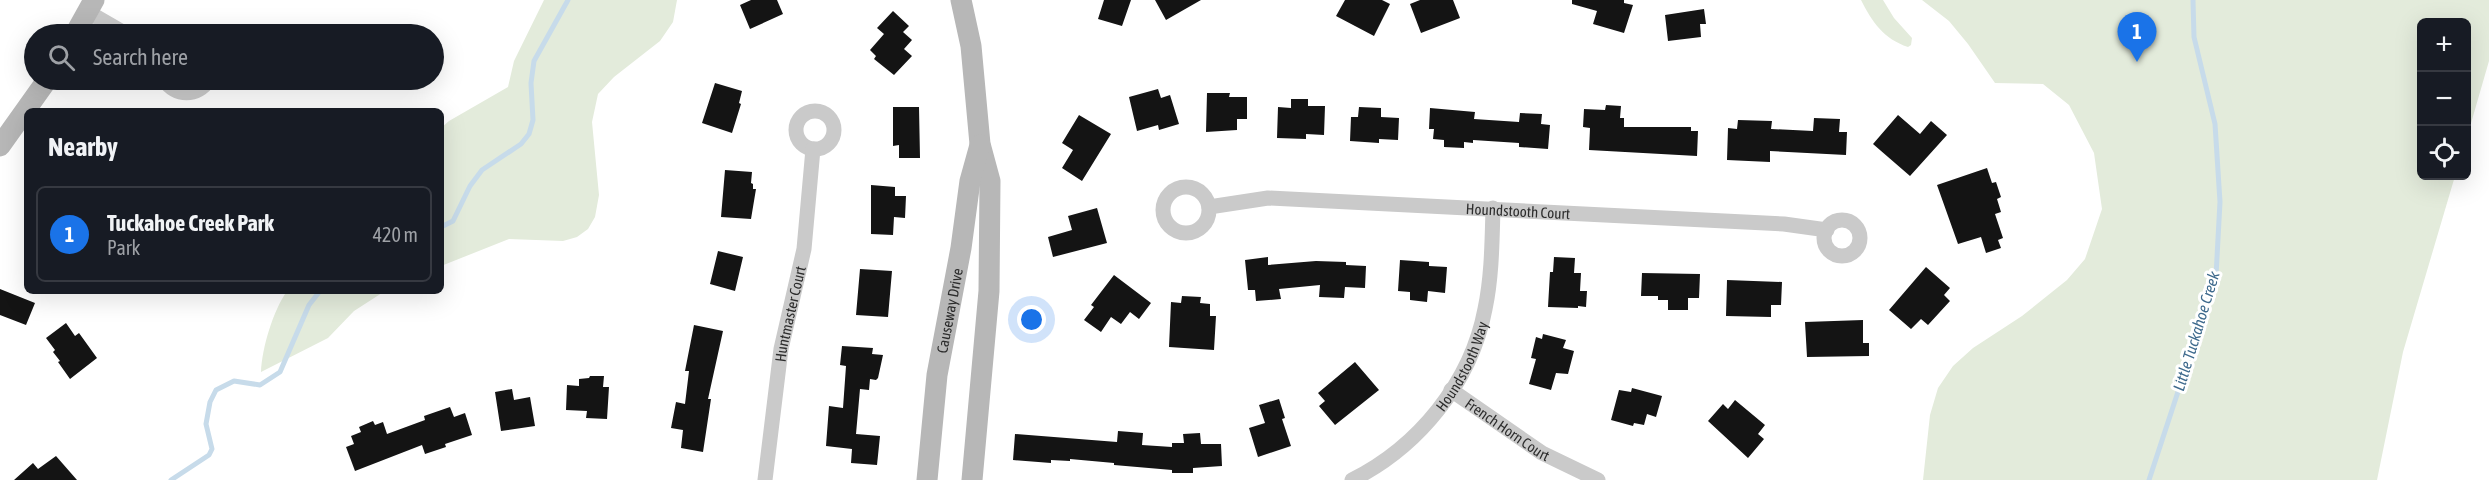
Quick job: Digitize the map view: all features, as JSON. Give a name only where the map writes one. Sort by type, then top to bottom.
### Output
[{"type":"street","name":"Causeway Drive","points":[[961,0],[971,45],[980,144],[990,181],[989,291],[972,480]]},
{"type":"street","points":[[81,24],[91,6],[114,24]]},
{"type":"street","points":[[27,108],[40,90]]},
{"type":"street","points":[[174,90],[190,93],[199,90]]},
{"type":"street","points":[[0,146],[24,112]]},
{"type":"street","name":"Causeway Drive","points":[[927,480],[937,375],[961,248],[970,181],[980,144]]},
{"type":"street","name":"Huntmaster Court","points":[[765,480],[781,349],[804,249],[813,149]]},
{"type":"street","name":"Houndstooth Court","points":[[1209,207],[1268,198],[1784,224],[1827,230]]},
{"type":"street","name":"Houndstooth Way","points":[[1352,480],[1407,444],[1436,414],[1465,368],[1485,309],[1491,258],[1493,208]]},
{"type":"street","name":"French Horn Court","points":[[1451,390],[1542,453],[1598,480]]},
{"type":"green space","points":[[544,0],[677,0],[673,22],[660,41],[614,77],[598,94],[592,122],[599,195],[595,217],[588,229],[577,237],[563,241],[509,239],[444,265],[444,125],[508,87],[514,61]]},
{"type":"green space","points":[[1861,0],[1883,0],[1894,18],[1912,38],[1911,45],[1908,47],[1900,44],[1885,34],[1874,22]]},
{"type":"green space","points":[[1922,0],[2489,0],[2489,61],[2471,123],[2471,18],[2417,18],[2417,180],[2454,180],[2403,352],[2377,480],[1923,480],[1930,415],[1938,388],[1953,366],[1973,348],[2022,316],[2067,280],[2085,259],[2102,209],[2094,153],[2069,105],[2043,84],[1995,83],[1949,21]]},
{"type":"green space","points":[[285,294],[380,294],[354,311],[328,338],[261,372],[269,330]]},
{"type":"building","points":[[751,0],[777,0],[783,14],[750,29],[740,5]]},
{"type":"building","points":[[1104,0],[1131,0],[1122,26],[1098,19]]},
{"type":"building","points":[[1155,0],[1201,0],[1166,20]]},
{"type":"building","points":[[1345,0],[1382,0],[1390,4],[1374,36],[1336,16]]},
{"type":"building","points":[[1420,0],[1453,0],[1460,18],[1421,33],[1410,4]]},
{"type":"building","points":[[1572,0],[1624,0],[1624,3],[1633,5],[1624,33],[1593,24],[1597,11],[1572,4]]},
{"type":"building","points":[[1704,9],[1706,24],[1700,24],[1701,37],[1668,41],[1665,15]]},
{"type":"building","points":[[893,11],[909,26],[903,32],[912,40],[904,49],[912,56],[894,75],[874,59],[876,56],[870,50],[884,34],[877,28]]},
{"type":"building","points":[[715,83],[742,91],[739,103],[741,104],[732,133],[702,123]]},
{"type":"building","points":[[1158,89],[1161,98],[1170,95],[1179,124],[1159,130],[1158,125],[1137,131],[1129,97]]},
{"type":"building","points":[[1207,93],[1230,93],[1229,97],[1247,97],[1247,119],[1237,119],[1237,130],[1206,132]]},
{"type":"building","points":[[1291,99],[1308,99],[1308,106],[1325,106],[1324,135],[1306,134],[1306,139],[1277,138],[1278,107],[1291,108]]},
{"type":"building","points":[[1606,105],[1621,106],[1620,118],[1624,118],[1624,127],[1691,127],[1691,131],[1698,131],[1697,156],[1589,150],[1590,128],[1583,127],[1584,109],[1605,110]]},
{"type":"building","points":[[893,107],[919,107],[920,158],[899,158],[899,145],[893,146]]},
{"type":"building","points":[[1359,107],[1381,108],[1381,117],[1399,118],[1398,140],[1379,139],[1379,143],[1350,141],[1351,117],[1358,117]]},
{"type":"building","points":[[1430,108],[1475,112],[1474,119],[1519,122],[1520,113],[1542,114],[1541,124],[1550,125],[1548,149],[1519,147],[1519,143],[1473,140],[1473,143],[1464,142],[1464,148],[1444,147],[1444,140],[1433,139],[1434,129],[1429,129]]},
{"type":"building","points":[[1079,115],[1111,134],[1082,181],[1062,168],[1073,150],[1062,143]]},
{"type":"building","points":[[1898,115],[1920,134],[1931,121],[1947,135],[1910,176],[1873,144]]},
{"type":"building","points":[[1814,118],[1840,119],[1839,132],[1847,132],[1846,155],[1770,151],[1770,162],[1727,160],[1728,128],[1737,129],[1738,120],[1772,121],[1771,129],[1813,131]]},
{"type":"building","points":[[1987,168],[1992,183],[1996,182],[2001,197],[1997,199],[2001,212],[1995,214],[2003,238],[1998,240],[2001,248],[1986,253],[1981,237],[1958,244],[1937,185]]},
{"type":"building","points":[[725,170],[752,172],[751,183],[753,189],[756,189],[751,219],[721,217]]},
{"type":"building","points":[[871,185],[895,187],[895,196],[906,196],[905,218],[894,217],[893,235],[871,234]]},
{"type":"building","points":[[1097,208],[1107,243],[1053,257],[1048,237],[1072,230],[1068,216]]},
{"type":"building","points":[[718,251],[743,257],[735,291],[710,284]]},
{"type":"building","points":[[1268,257],[1268,265],[1316,261],[1346,262],[1346,265],[1366,266],[1365,288],[1345,287],[1344,298],[1319,297],[1320,285],[1279,289],[1281,299],[1256,301],[1255,290],[1248,290],[1245,260]]},
{"type":"building","points":[[1554,257],[1575,258],[1574,273],[1581,273],[1580,291],[1587,291],[1586,307],[1548,307],[1550,272],[1553,272]]},
{"type":"building","points":[[1400,260],[1429,262],[1429,266],[1447,267],[1445,293],[1428,291],[1427,302],[1410,300],[1410,292],[1398,291]]},
{"type":"building","points":[[1926,267],[1950,288],[1944,295],[1950,301],[1928,325],[1921,319],[1911,329],[1889,310]]},
{"type":"building","points":[[860,269],[892,271],[888,317],[856,315]]},
{"type":"building","points":[[1642,273],[1700,274],[1699,298],[1688,298],[1688,310],[1668,310],[1668,300],[1658,300],[1658,296],[1641,296]]},
{"type":"building","points":[[1114,275],[1151,303],[1139,319],[1130,312],[1121,324],[1111,317],[1101,332],[1084,320],[1094,307],[1091,305]]},
{"type":"building","points":[[1727,280],[1782,282],[1781,305],[1771,305],[1771,317],[1726,316]]},
{"type":"building","points":[[0,289],[35,303],[26,325],[0,315]]},
{"type":"building","points":[[1182,296],[1201,297],[1200,303],[1210,304],[1210,316],[1216,316],[1214,350],[1169,347],[1171,302],[1181,303]]},
{"type":"building","points":[[1863,320],[1863,343],[1869,343],[1869,356],[1807,357],[1805,322]]},
{"type":"building","points":[[66,323],[75,336],[79,333],[97,358],[70,379],[46,338]]},
{"type":"building","points":[[694,325],[723,331],[708,399],[711,399],[703,452],[681,448],[683,430],[671,428],[676,402],[685,404],[689,371],[685,371]]},
{"type":"building","points":[[1543,334],[1566,340],[1563,348],[1574,351],[1568,374],[1556,373],[1551,390],[1529,384],[1536,359],[1531,358],[1536,337],[1542,339]]},
{"type":"building","points":[[842,346],[873,348],[872,354],[883,355],[878,378],[870,379],[869,390],[860,389],[856,434],[880,436],[877,465],[851,463],[852,449],[826,446],[829,406],[843,408],[846,366],[840,365]]},
{"type":"building","points":[[1355,362],[1379,390],[1335,425],[1319,406],[1325,401],[1318,393]]},
{"type":"building","points":[[604,376],[603,387],[609,387],[607,419],[586,418],[587,411],[566,410],[567,385],[579,386],[579,379]]},
{"type":"building","points":[[1632,388],[1662,396],[1656,417],[1647,414],[1644,425],[1634,423],[1633,426],[1611,420],[1619,390],[1631,392]]},
{"type":"building","points":[[512,389],[514,400],[530,397],[535,426],[501,431],[495,392]]},
{"type":"building","points":[[1279,399],[1285,418],[1282,419],[1291,446],[1258,457],[1249,428],[1265,423],[1259,405]]},
{"type":"building","points":[[1735,400],[1765,425],[1758,434],[1764,439],[1748,458],[1708,421],[1723,404],[1728,409]]},
{"type":"building","points":[[450,407],[454,417],[465,413],[472,435],[425,454],[422,445],[355,471],[346,447],[354,444],[351,436],[361,432],[359,427],[373,421],[375,425],[383,422],[387,434],[425,420],[424,416]]},
{"type":"building","points":[[1118,431],[1143,433],[1142,445],[1172,447],[1172,443],[1184,443],[1183,434],[1200,433],[1201,444],[1221,444],[1222,466],[1193,468],[1193,473],[1172,473],[1172,470],[1070,459],[1070,461],[1051,460],[1051,463],[1013,460],[1015,434],[1117,442]]},
{"type":"building","points":[[56,456],[77,480],[14,480],[33,463],[38,469]]},
{"type":"waterway","points":[[444,226],[453,221],[470,186],[482,170],[521,144],[529,134],[533,120],[531,83],[534,61],[568,0]]},
{"type":"waterway","name":"Little Tuckahoe Creek","points":[[2149,480],[2216,276],[2220,202],[2215,124],[2194,37],[2193,0]]},
{"type":"waterway","points":[[171,480],[209,455],[212,449],[206,424],[210,402],[216,390],[234,381],[260,385],[280,372],[309,305],[318,294]]},
{"type":"place","name":"Tuckahoe Creek Park","points":[[2137,62]]}]
